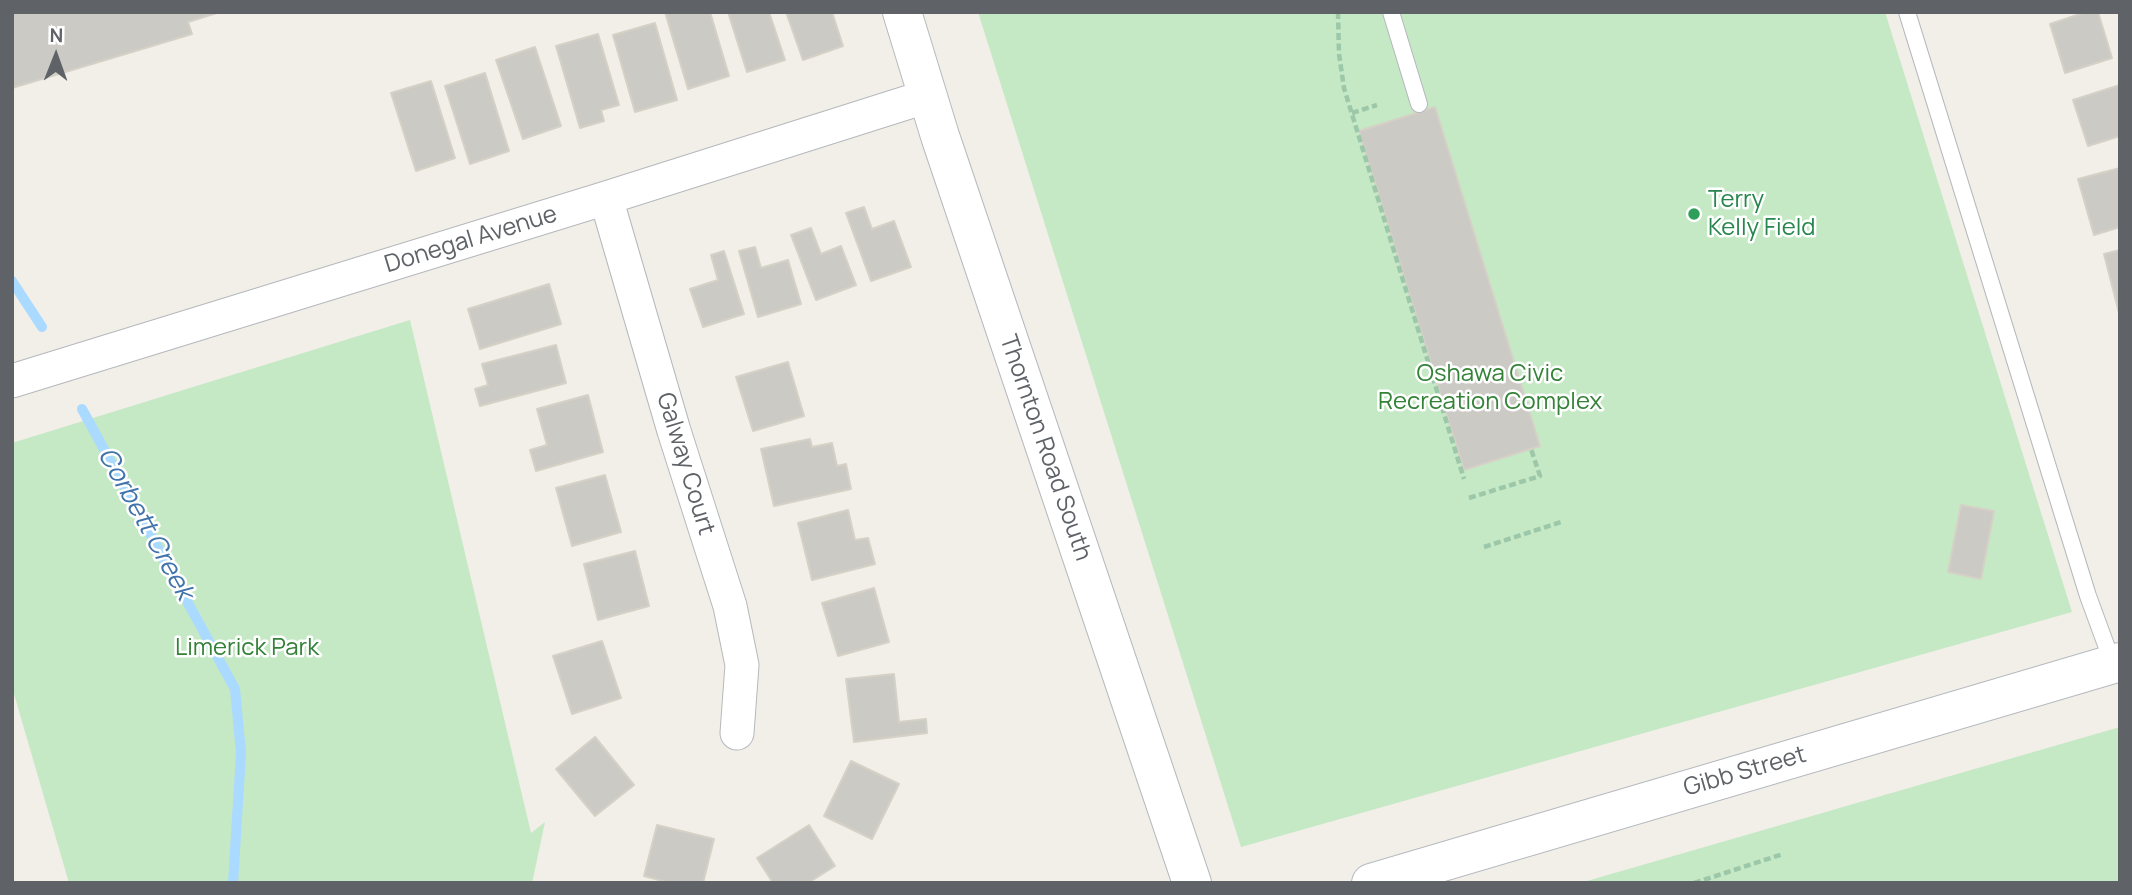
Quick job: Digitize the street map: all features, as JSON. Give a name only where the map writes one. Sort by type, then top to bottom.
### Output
[{"type":"main road","name":"Thornton Road South","points":[[902,12],[1192,883]]},
{"type":"main road","name":"Gibb Street","points":[[1371,883],[2116,663]]},
{"type":"street","name":"Donegal Avenue","points":[[12,381],[928,96]]},
{"type":"street","name":"Galway Court","points":[[606,198],[674,431],[730,606],[742,665],[737,733]]},
{"type":"lane","points":[[1391,12],[1419,104]]},
{"type":"lane","points":[[1908,12],[2088,596],[2116,663]]},
{"type":"path","points":[[1338,12],[1339,54],[1344,88],[1464,479]]},
{"type":"path","points":[[1352,113],[1377,105]]},
{"type":"path","points":[[1469,498],[1540,476],[1531,449]]},
{"type":"path","points":[[1484,547],[1561,522]]},
{"type":"path","points":[[1694,883],[1783,853]]},
{"type":"green space","name":"Oshawa Civic Recreation Complex","points":[[978,12],[1885,12],[2072,612],[1241,847]]},
{"type":"green space","name":"Limerick Park","points":[[410,320],[531,833],[545,822],[532,883],[69,883],[12,687],[12,443]]},
{"type":"green space","points":[[2120,727],[2120,883],[1580,883]]},
{"type":"building","points":[[220,12],[188,22],[192,34],[12,88],[12,13]]},
{"type":"building","points":[[665,12],[710,12],[729,76],[688,89]]},
{"type":"building","points":[[728,12],[769,12],[785,60],[747,72]]},
{"type":"building","points":[[786,12],[832,12],[843,46],[803,60]]},
{"type":"building","points":[[2086,12],[2098,12],[2112,58],[2065,73],[2050,24]]},
{"type":"building","points":[[655,23],[677,100],[635,112],[613,35]]},
{"type":"building","points":[[598,34],[619,105],[601,110],[604,121],[580,128],[556,46]]},
{"type":"building","points":[[535,47],[561,126],[523,139],[496,60]]},
{"type":"building","points":[[485,73],[509,151],[470,164],[445,86]]},
{"type":"building","points":[[431,81],[455,158],[416,171],[391,93]]},
{"type":"building","points":[[2120,85],[2120,136],[2088,146],[2073,100]]},
{"type":"building","points":[[1435,107],[1540,446],[1464,470],[1359,131]]},
{"type":"building","points":[[2120,168],[2120,227],[2094,235],[2078,179]]},
{"type":"building","points":[[864,207],[872,229],[894,221],[911,267],[871,281],[846,213]]},
{"type":"building","points":[[811,228],[821,254],[841,246],[856,285],[816,300],[791,235]]},
{"type":"building","points":[[755,247],[761,268],[788,260],[801,304],[758,317],[739,251]]},
{"type":"building","points":[[2120,250],[2120,312],[2119,313],[2104,254]]},
{"type":"building","points":[[724,251],[744,314],[703,327],[690,289],[718,280],[711,255]]},
{"type":"building","points":[[549,284],[561,324],[480,349],[468,309]]},
{"type":"building","points":[[556,345],[566,383],[480,406],[475,389],[488,385],[482,364]]},
{"type":"building","points":[[788,362],[804,416],[753,431],[736,377]]},
{"type":"building","points":[[588,395],[603,452],[536,471],[530,450],[547,445],[537,409]]},
{"type":"building","points":[[810,439],[812,447],[832,443],[837,466],[846,464],[851,489],[774,506],[761,449]]},
{"type":"building","points":[[605,475],[621,532],[572,546],[556,488]]},
{"type":"building","points":[[1961,505],[1994,511],[1981,579],[1948,572]]},
{"type":"building","points":[[848,510],[855,540],[868,538],[875,564],[812,580],[798,523]]},
{"type":"building","points":[[635,551],[649,606],[598,620],[584,564]]},
{"type":"building","points":[[874,588],[889,642],[838,656],[822,603]]},
{"type":"building","points":[[602,641],[621,698],[572,714],[553,656]]},
{"type":"building","points":[[894,674],[899,722],[926,719],[927,733],[854,742],[846,679]]},
{"type":"building","points":[[595,737],[634,785],[595,816],[556,769]]},
{"type":"building","points":[[851,761],[899,784],[872,839],[824,816]]},
{"type":"building","points":[[657,825],[714,839],[703,883],[670,883],[644,876]]},
{"type":"building","points":[[809,825],[835,866],[808,883],[773,883],[757,858]]},
{"type":"waterway","name":"Corbett Creek","points":[[12,281],[42,327]]},
{"type":"waterway","name":"Corbett Creek","points":[[82,409],[235,689],[241,753],[233,883]]},
{"type":"place","name":"Terry Kelly Field","points":[[1694,214]]}]
